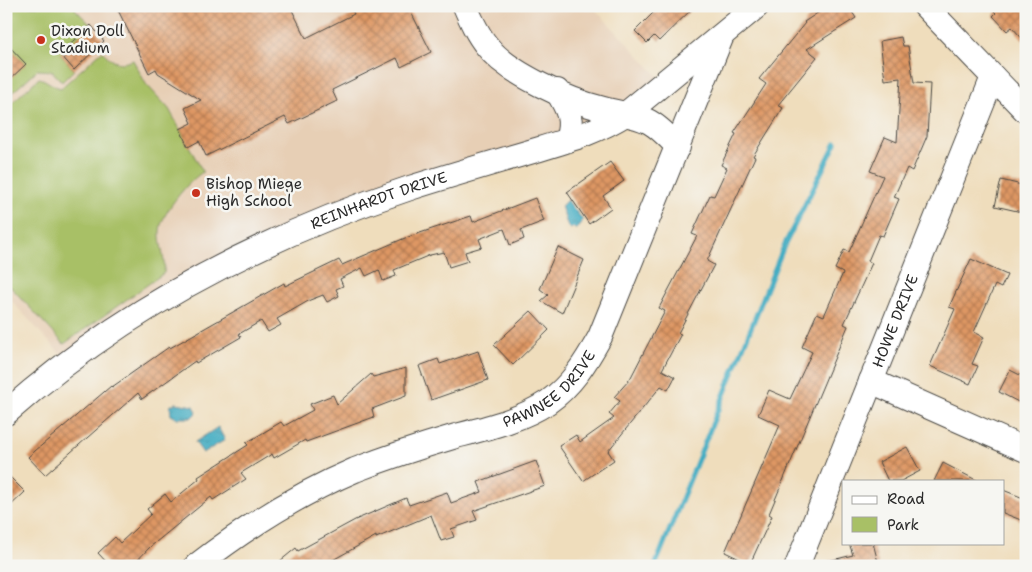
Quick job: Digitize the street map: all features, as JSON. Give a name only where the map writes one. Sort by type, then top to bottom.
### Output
[{"type":"street","points":[[465,6],[477,32],[487,47],[514,71],[556,91],[602,109],[646,118],[661,128],[678,147]]},
{"type":"street","name":"REINHARDT DRIVE","points":[[6,414],[79,354],[121,325],[173,292],[228,262],[276,239],[356,206],[567,140],[608,125],[627,113],[757,6]]},
{"type":"street","points":[[925,6],[1026,111]]},
{"type":"street","name":"PAWNEE DRIVE","points":[[196,566],[256,522],[307,493],[354,471],[410,450],[530,412],[562,390],[586,363],[600,337],[722,36]]},
{"type":"street","name":"HOWE DRIVE","points":[[796,566],[993,77]]},
{"type":"street","points":[[556,91],[568,109],[572,126],[567,140]]},
{"type":"street","points":[[871,380],[1026,450]]},
{"type":"shaded area","name":"Bishop Miege High School","points":[[6,6],[592,6],[662,80],[625,111],[337,210],[65,359],[6,295]]},
{"type":"green space","name":"Dixon Doll Stadium","points":[[6,6],[77,6],[75,9],[91,25],[60,54],[74,70],[62,82],[52,71],[37,70],[6,99]]},
{"type":"green space","points":[[102,51],[116,62],[123,63],[133,60],[146,84],[169,109],[203,172],[190,182],[176,198],[161,224],[160,236],[164,273],[64,344],[6,282],[6,108],[39,78],[61,88]]},
{"type":"water","points":[[567,200],[583,220],[576,230],[573,227],[571,229],[568,227],[561,206]]},
{"type":"water","points":[[176,403],[194,406],[197,412],[191,418],[177,418],[171,415],[170,406]]},
{"type":"water","points":[[218,427],[225,440],[203,453],[195,442]]},
{"type":"building","name":"Bishop Miege High School","points":[[116,6],[290,6],[306,38],[354,14],[350,6],[408,6],[431,52],[401,67],[397,58],[332,90],[337,101],[289,124],[285,117],[206,156],[199,141],[188,147],[180,129],[192,123],[185,108],[201,100],[158,73],[156,69],[149,73]]},
{"type":"building","points":[[660,6],[695,6],[659,41],[654,36],[647,43],[635,31]]},
{"type":"building","points":[[828,6],[848,6],[856,18],[807,49],[817,57],[778,105],[783,108],[753,156],[755,157],[707,261],[714,265],[678,333],[681,334],[662,370],[675,377],[668,390],[661,386],[608,451],[614,460],[583,481],[559,446],[576,435],[580,442],[614,418],[609,414],[620,401],[614,397],[630,379],[665,311],[659,308],[697,236],[692,234],[710,195],[714,196],[727,168],[721,165],[736,134],[734,133],[766,84],[759,79],[804,22]]},
{"type":"building","points":[[989,6],[1026,6],[1026,43],[1012,27],[1007,31],[993,16],[996,13]]},
{"type":"building","points":[[91,25],[104,41],[74,70],[60,54]]},
{"type":"building","points":[[901,37],[903,46],[908,46],[914,83],[930,84],[927,136],[912,171],[907,168],[894,197],[899,199],[883,236],[879,235],[868,261],[872,263],[844,324],[848,326],[769,514],[772,516],[750,564],[725,552],[780,425],[758,415],[769,390],[790,399],[812,352],[802,347],[817,313],[824,316],[843,273],[835,269],[844,250],[849,252],[883,176],[870,171],[885,137],[897,142],[901,78],[885,80],[880,41]]},
{"type":"building","points":[[6,43],[26,64],[6,83]]},
{"type":"building","points":[[610,162],[624,181],[603,196],[611,208],[589,224],[567,192]]},
{"type":"building","points":[[1001,180],[1026,186],[1026,213],[995,206]]},
{"type":"building","points":[[535,198],[544,221],[521,230],[524,239],[510,245],[504,229],[479,239],[482,247],[465,252],[468,261],[449,267],[444,252],[430,255],[394,270],[396,276],[383,281],[379,270],[366,276],[362,268],[340,279],[343,286],[336,289],[339,296],[327,302],[323,295],[310,300],[277,319],[281,325],[268,332],[261,321],[239,334],[241,337],[196,363],[195,361],[142,399],[138,393],[45,475],[28,457],[111,386],[169,347],[284,283],[285,286],[339,260],[342,265],[405,238],[471,216],[473,222]]},
{"type":"building","points":[[558,247],[584,260],[562,313],[541,301],[548,295],[540,289]]},
{"type":"building","points":[[971,259],[1007,275],[1001,288],[995,285],[974,332],[984,337],[972,364],[978,366],[970,384],[930,366],[955,309],[949,307]]},
{"type":"building","points":[[531,311],[549,330],[513,365],[494,345]]},
{"type":"building","points":[[478,351],[488,380],[431,400],[419,366],[438,359],[440,364]]},
{"type":"building","points":[[406,368],[406,396],[372,409],[374,417],[306,442],[305,440],[274,458],[272,454],[241,473],[246,479],[213,500],[211,497],[150,547],[132,566],[110,566],[98,553],[115,537],[120,543],[151,514],[147,509],[165,494],[171,502],[199,479],[198,477],[248,445],[246,443],[281,422],[284,426],[313,410],[310,404],[333,395],[337,404],[371,374],[373,377]]},
{"type":"building","points":[[1010,370],[1026,378],[1026,406],[999,392]]},
{"type":"building","points":[[907,447],[920,471],[903,480],[888,480],[879,462]]},
{"type":"building","points":[[536,461],[545,486],[473,511],[477,520],[451,529],[454,537],[441,541],[431,515],[376,538],[376,536],[322,566],[274,566],[296,548],[298,551],[355,520],[406,498],[409,505],[447,492],[451,503],[482,492],[478,482]]},
{"type":"building","points":[[943,463],[976,480],[934,480]]},
{"type":"building","points":[[6,473],[25,492],[6,510]]},
{"type":"building","points":[[1004,490],[1026,499],[1026,522],[1004,513]]},
{"type":"building","points":[[849,544],[873,544],[879,566],[829,566],[828,561],[853,555]]},
{"type":"waterway","points":[[655,566],[784,246],[836,143]]},
{"type":"place","name":"Dixon Doll Stadium","points":[[41,40]]},
{"type":"place","name":"Bishop Miege High School","points":[[196,193]]}]
